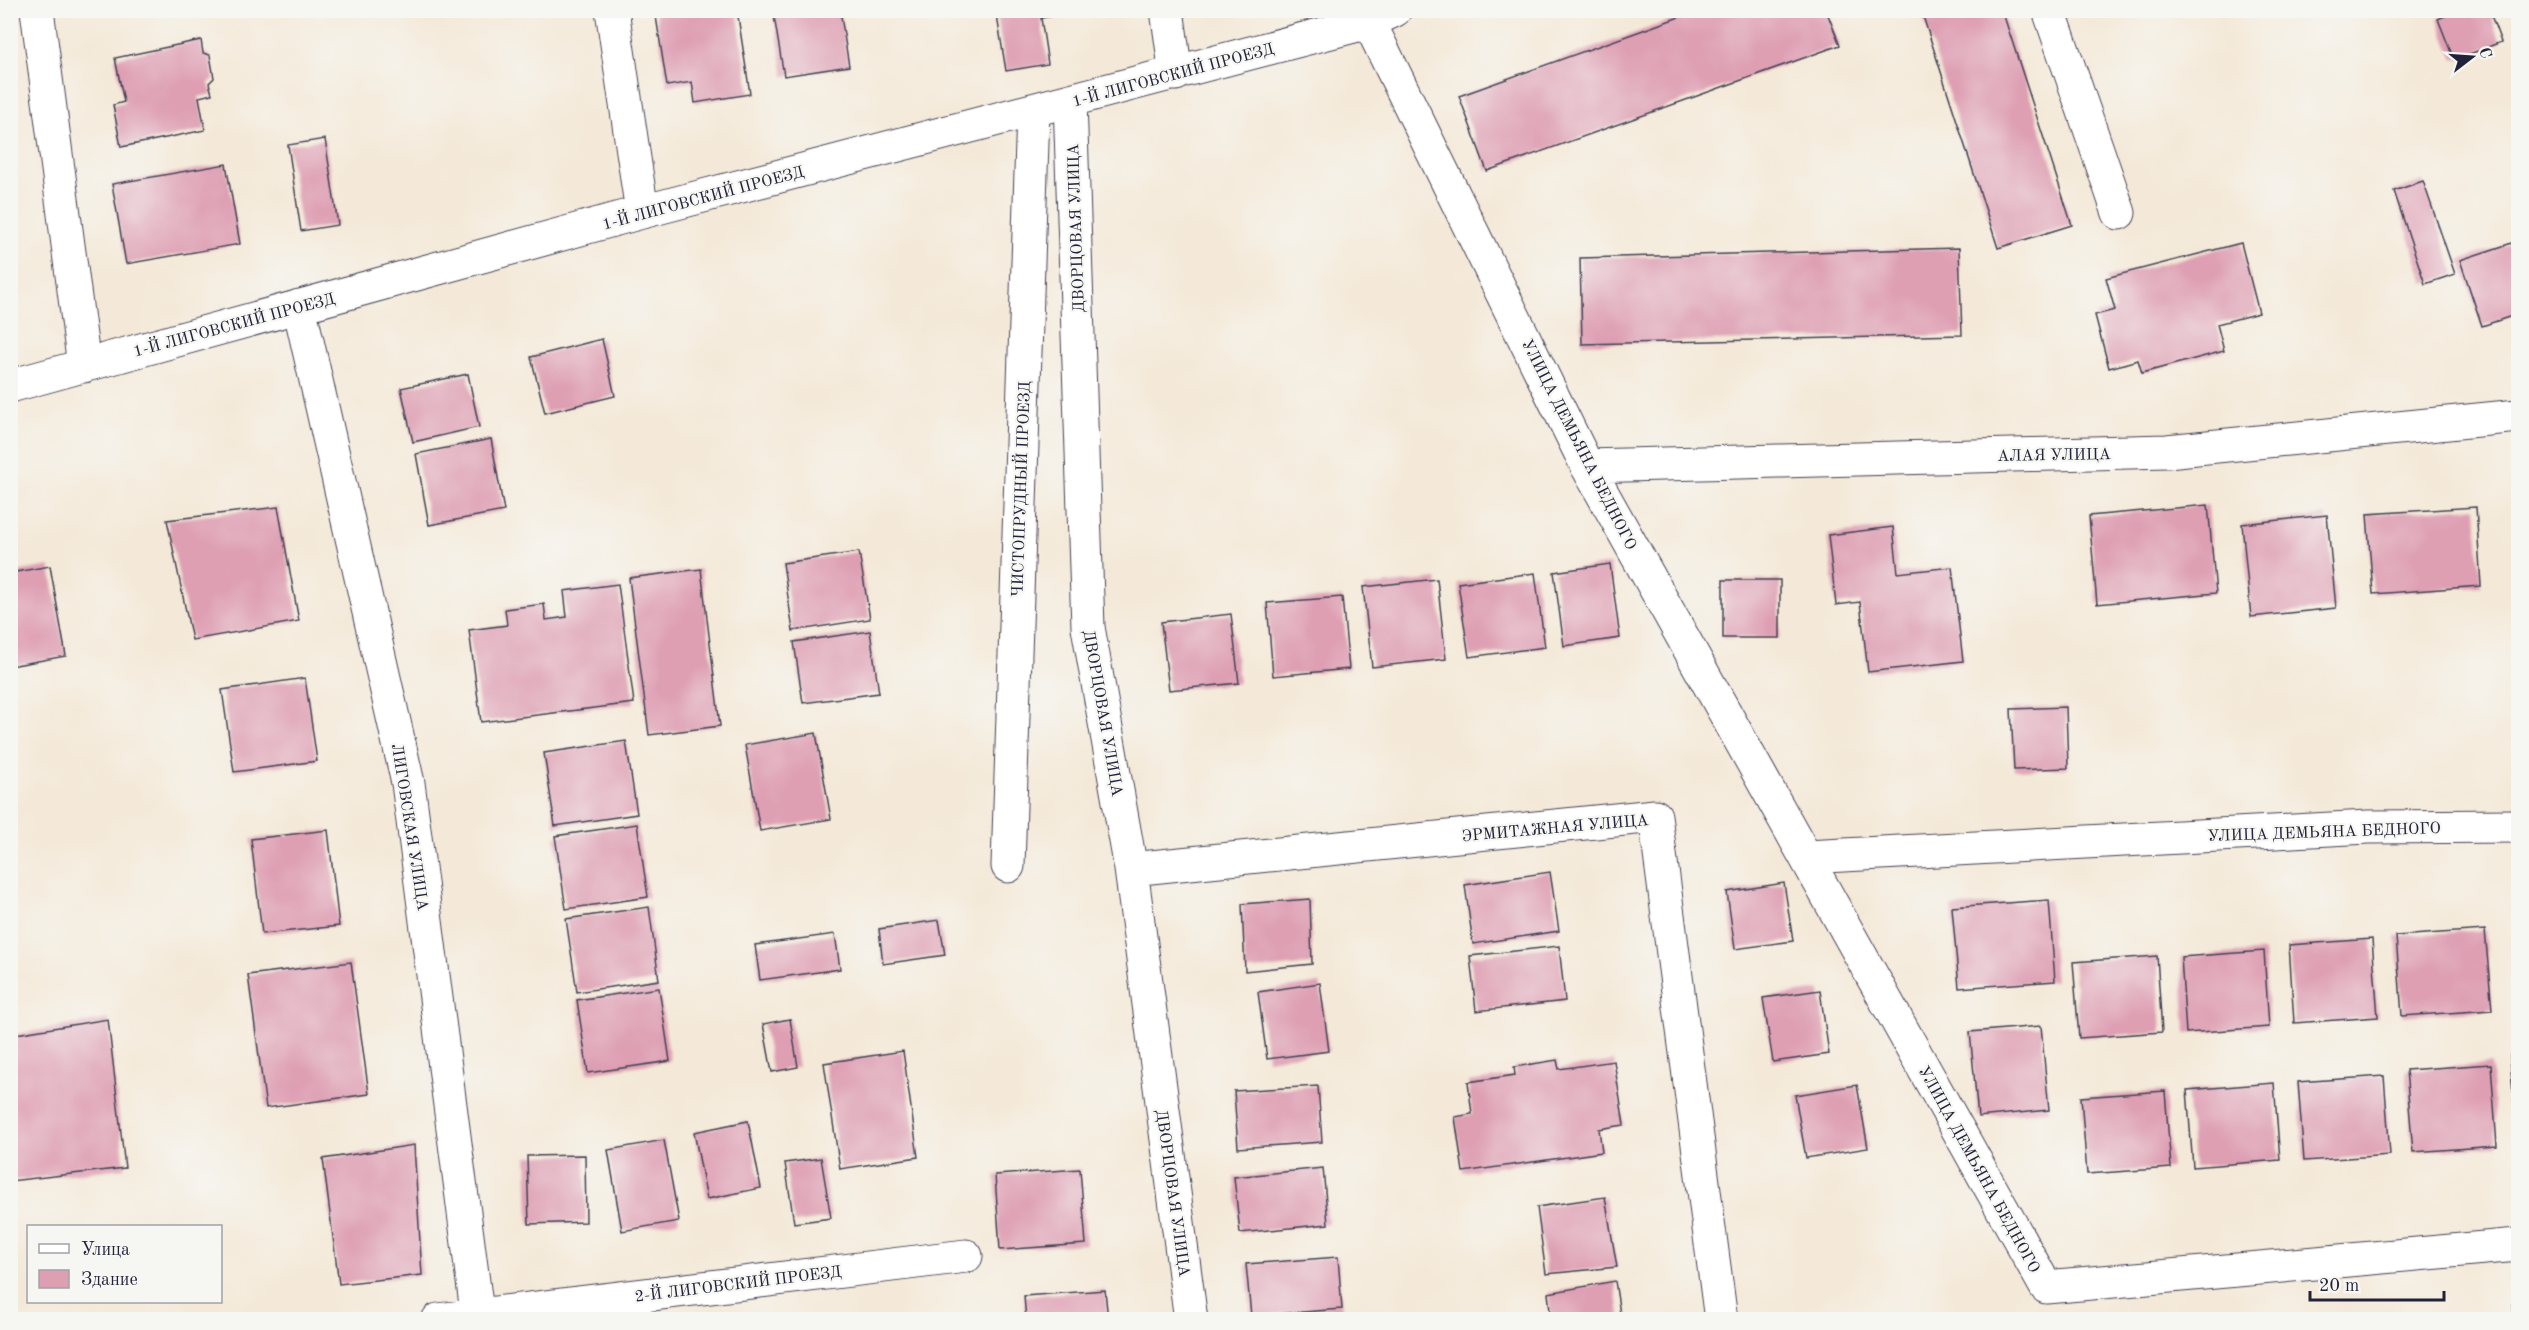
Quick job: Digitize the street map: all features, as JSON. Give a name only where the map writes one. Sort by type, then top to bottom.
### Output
[{"type":"street","points":[[36,10],[84,366]]},
{"type":"street","points":[[612,10],[642,212]]},
{"type":"street","points":[[1167,10],[1176,74]]},
{"type":"street","points":[[2049,10],[2119,213]]},
{"type":"street","name":"1-Й ЛИГОВСКИЙ ПРОЕЗД","points":[[10,386],[642,212],[1033,112],[1382,16]]},
{"type":"street","name":"УЛИЦА ДЕМЬЯНА БЕДНОГО","points":[[1382,16],[1587,466],[2046,1287],[2518,1245]]},
{"type":"street","name":"ДВОРЦОВАЯ УЛИЦА","points":[[1070,101],[1088,627],[1131,869],[1191,1320]]},
{"type":"street","name":"ЧИСТОПРУДНЫЙ ПРОЕЗД","points":[[1008,866],[1033,112]]},
{"type":"street","name":"ЛИГОВСКАЯ УЛИЦА","points":[[299,306],[408,783],[477,1317]]},
{"type":"street","name":"АЛАЯ УЛИЦА","points":[[1587,466],[2167,452],[2518,416]]},
{"type":"street","name":"ЭРМИТАЖНАЯ УЛИЦА","points":[[1131,869],[1655,816],[1721,1320]]},
{"type":"street","name":"УЛИЦА ДЕМЬЯНА БЕДНОГО","points":[[1806,856],[2368,827],[2518,826]]},
{"type":"street","name":"2-Й ЛИГОВСКИЙ ПРОЕЗД","points":[[438,1320],[966,1256]]},
{"type":"building","points":[[655,10],[737,10],[750,94],[695,103],[692,82],[667,86]]},
{"type":"building","points":[[773,10],[840,10],[849,66],[784,76]]},
{"type":"building","points":[[996,10],[1080,10],[1081,12],[1041,18],[1048,64],[1006,71]]},
{"type":"building","points":[[1699,10],[1826,10],[1840,45],[1487,171],[1459,96]]},
{"type":"building","points":[[1921,10],[2002,10],[2072,225],[1998,248]]},
{"type":"building","points":[[2459,10],[2489,10],[2501,42],[2454,60],[2438,19]]},
{"type":"building","points":[[201,40],[203,53],[210,55],[214,78],[209,83],[212,94],[199,97],[205,130],[121,147],[113,105],[124,102],[115,58]]},
{"type":"building","points":[[325,139],[338,225],[301,231],[288,145]]},
{"type":"building","points":[[226,164],[240,244],[126,264],[112,184]]},
{"type":"building","points":[[2423,181],[2455,274],[2425,284],[2394,191]]},
{"type":"building","points":[[2241,243],[2259,313],[2217,324],[2224,351],[2142,373],[2138,360],[2109,368],[2095,315],[2115,310],[2106,278]]},
{"type":"building","points":[[2512,243],[2518,262],[2518,314],[2482,326],[2460,260]]},
{"type":"building","points":[[1959,248],[1962,335],[1582,344],[1580,258]]},
{"type":"building","points":[[602,339],[615,396],[545,413],[531,357]]},
{"type":"building","points":[[468,374],[479,427],[413,442],[401,388]]},
{"type":"building","points":[[491,439],[504,511],[429,525],[416,454]]},
{"type":"building","points":[[2208,505],[2216,593],[2097,604],[2089,516]]},
{"type":"building","points":[[278,507],[299,621],[192,640],[167,520]]},
{"type":"building","points":[[2476,507],[2481,586],[2373,594],[2367,514]]},
{"type":"building","points":[[2327,515],[2336,608],[2251,617],[2242,524]]},
{"type":"building","points":[[1893,527],[1898,573],[1952,567],[1963,661],[1868,672],[1860,602],[1836,605],[1828,535]]},
{"type":"building","points":[[859,552],[870,619],[793,631],[783,563]]},
{"type":"building","points":[[1610,564],[1620,638],[1564,646],[1554,572]]},
{"type":"building","points":[[50,566],[66,656],[10,666],[10,573]]},
{"type":"building","points":[[701,569],[720,726],[649,735],[629,578]]},
{"type":"building","points":[[1535,573],[1545,647],[1469,657],[1458,583]]},
{"type":"building","points":[[1437,579],[1446,659],[1372,667],[1363,587]]},
{"type":"building","points":[[1723,580],[1780,580],[1780,638],[1723,638]]},
{"type":"building","points":[[618,584],[634,703],[481,722],[469,630],[507,625],[505,609],[544,604],[546,620],[567,617],[564,591]]},
{"type":"building","points":[[1342,597],[1349,669],[1273,676],[1267,603]]},
{"type":"building","points":[[1231,614],[1239,683],[1169,690],[1161,622]]},
{"type":"building","points":[[870,631],[879,693],[803,703],[794,642]]},
{"type":"building","points":[[305,678],[317,761],[234,772],[222,690]]},
{"type":"building","points":[[2066,707],[2068,768],[2014,770],[2011,709]]},
{"type":"building","points":[[816,733],[831,819],[760,831],[745,745]]},
{"type":"building","points":[[626,741],[637,814],[555,826],[544,753]]},
{"type":"building","points":[[637,824],[648,897],[566,909],[555,836]]},
{"type":"building","points":[[328,830],[339,926],[262,934],[251,839]]},
{"type":"building","points":[[1550,872],[1559,931],[1473,944],[1465,885]]},
{"type":"building","points":[[1784,883],[1793,941],[1735,949],[1727,892]]},
{"type":"building","points":[[1310,899],[1312,964],[1245,971],[1242,904]]},
{"type":"building","points":[[2049,900],[2055,981],[1959,988],[1952,907]]},
{"type":"building","points":[[649,907],[659,980],[577,992],[566,919]]},
{"type":"building","points":[[939,920],[945,955],[883,964],[879,929]]},
{"type":"building","points":[[2485,930],[2492,1010],[2402,1016],[2396,936]]},
{"type":"building","points":[[835,934],[840,969],[760,980],[755,945]]},
{"type":"building","points":[[2372,939],[2378,1017],[2294,1023],[2289,945]]},
{"type":"building","points":[[1559,946],[1565,1001],[1476,1011],[1470,956]]},
{"type":"building","points":[[2264,951],[2269,1027],[2186,1033],[2181,957]]},
{"type":"building","points":[[2157,956],[2162,1032],[2079,1038],[2073,962]]},
{"type":"building","points":[[351,962],[369,1094],[266,1108],[248,975]]},
{"type":"building","points":[[1320,983],[1329,1051],[1267,1059],[1258,992]]},
{"type":"building","points":[[659,988],[670,1061],[588,1073],[577,1000]]},
{"type":"building","points":[[1820,990],[1829,1054],[1773,1062],[1763,998]]},
{"type":"building","points":[[108,1019],[125,1168],[10,1181],[10,1035]]},
{"type":"building","points":[[790,1019],[798,1067],[772,1072],[763,1024]]},
{"type":"building","points":[[2041,1026],[2049,1110],[1978,1117],[1970,1032]]},
{"type":"building","points":[[903,1051],[918,1157],[840,1169],[824,1063]]},
{"type":"building","points":[[2510,1056],[2518,1056],[2518,1143],[2517,1143]]},
{"type":"building","points":[[1557,1060],[1559,1069],[1614,1061],[1624,1125],[1599,1129],[1602,1152],[1463,1172],[1455,1117],[1472,1114],[1468,1082],[1515,1075],[1514,1067]]},
{"type":"building","points":[[2491,1064],[2497,1146],[2413,1152],[2406,1070]]},
{"type":"building","points":[[2384,1076],[2390,1155],[2304,1161],[2298,1082]]},
{"type":"building","points":[[2274,1083],[2280,1160],[2193,1167],[2187,1090]]},
{"type":"building","points":[[1857,1085],[1868,1148],[1806,1158],[1795,1095]]},
{"type":"building","points":[[1318,1086],[1322,1142],[1238,1148],[1234,1091]]},
{"type":"building","points":[[2165,1091],[2171,1168],[2087,1174],[2081,1097]]},
{"type":"building","points":[[748,1121],[761,1188],[707,1199],[694,1132]]},
{"type":"building","points":[[664,1140],[679,1221],[622,1231],[608,1150]]},
{"type":"building","points":[[414,1145],[422,1275],[339,1284],[323,1159]]},
{"type":"building","points":[[585,1155],[586,1222],[529,1224],[527,1156]]},
{"type":"building","points":[[821,1158],[831,1218],[794,1223],[785,1163]]},
{"type":"building","points":[[1323,1168],[1328,1224],[1240,1233],[1234,1177]]},
{"type":"building","points":[[1080,1169],[1086,1244],[1000,1250],[995,1175]]},
{"type":"building","points":[[1605,1197],[1617,1267],[1546,1274],[1537,1207]]},
{"type":"building","points":[[1338,1257],[1342,1309],[1251,1316],[1246,1264]]},
{"type":"building","points":[[1615,1281],[1621,1320],[1551,1320],[1548,1293]]},
{"type":"building","points":[[1105,1290],[1108,1320],[1026,1320],[1024,1296]]},
{"type":"building","points":[[2513,1301],[2518,1301],[2518,1320],[2514,1320]]},
{"type":"building","points":[[2440,1315],[2440,1320],[2385,1320],[2385,1316]]}]
